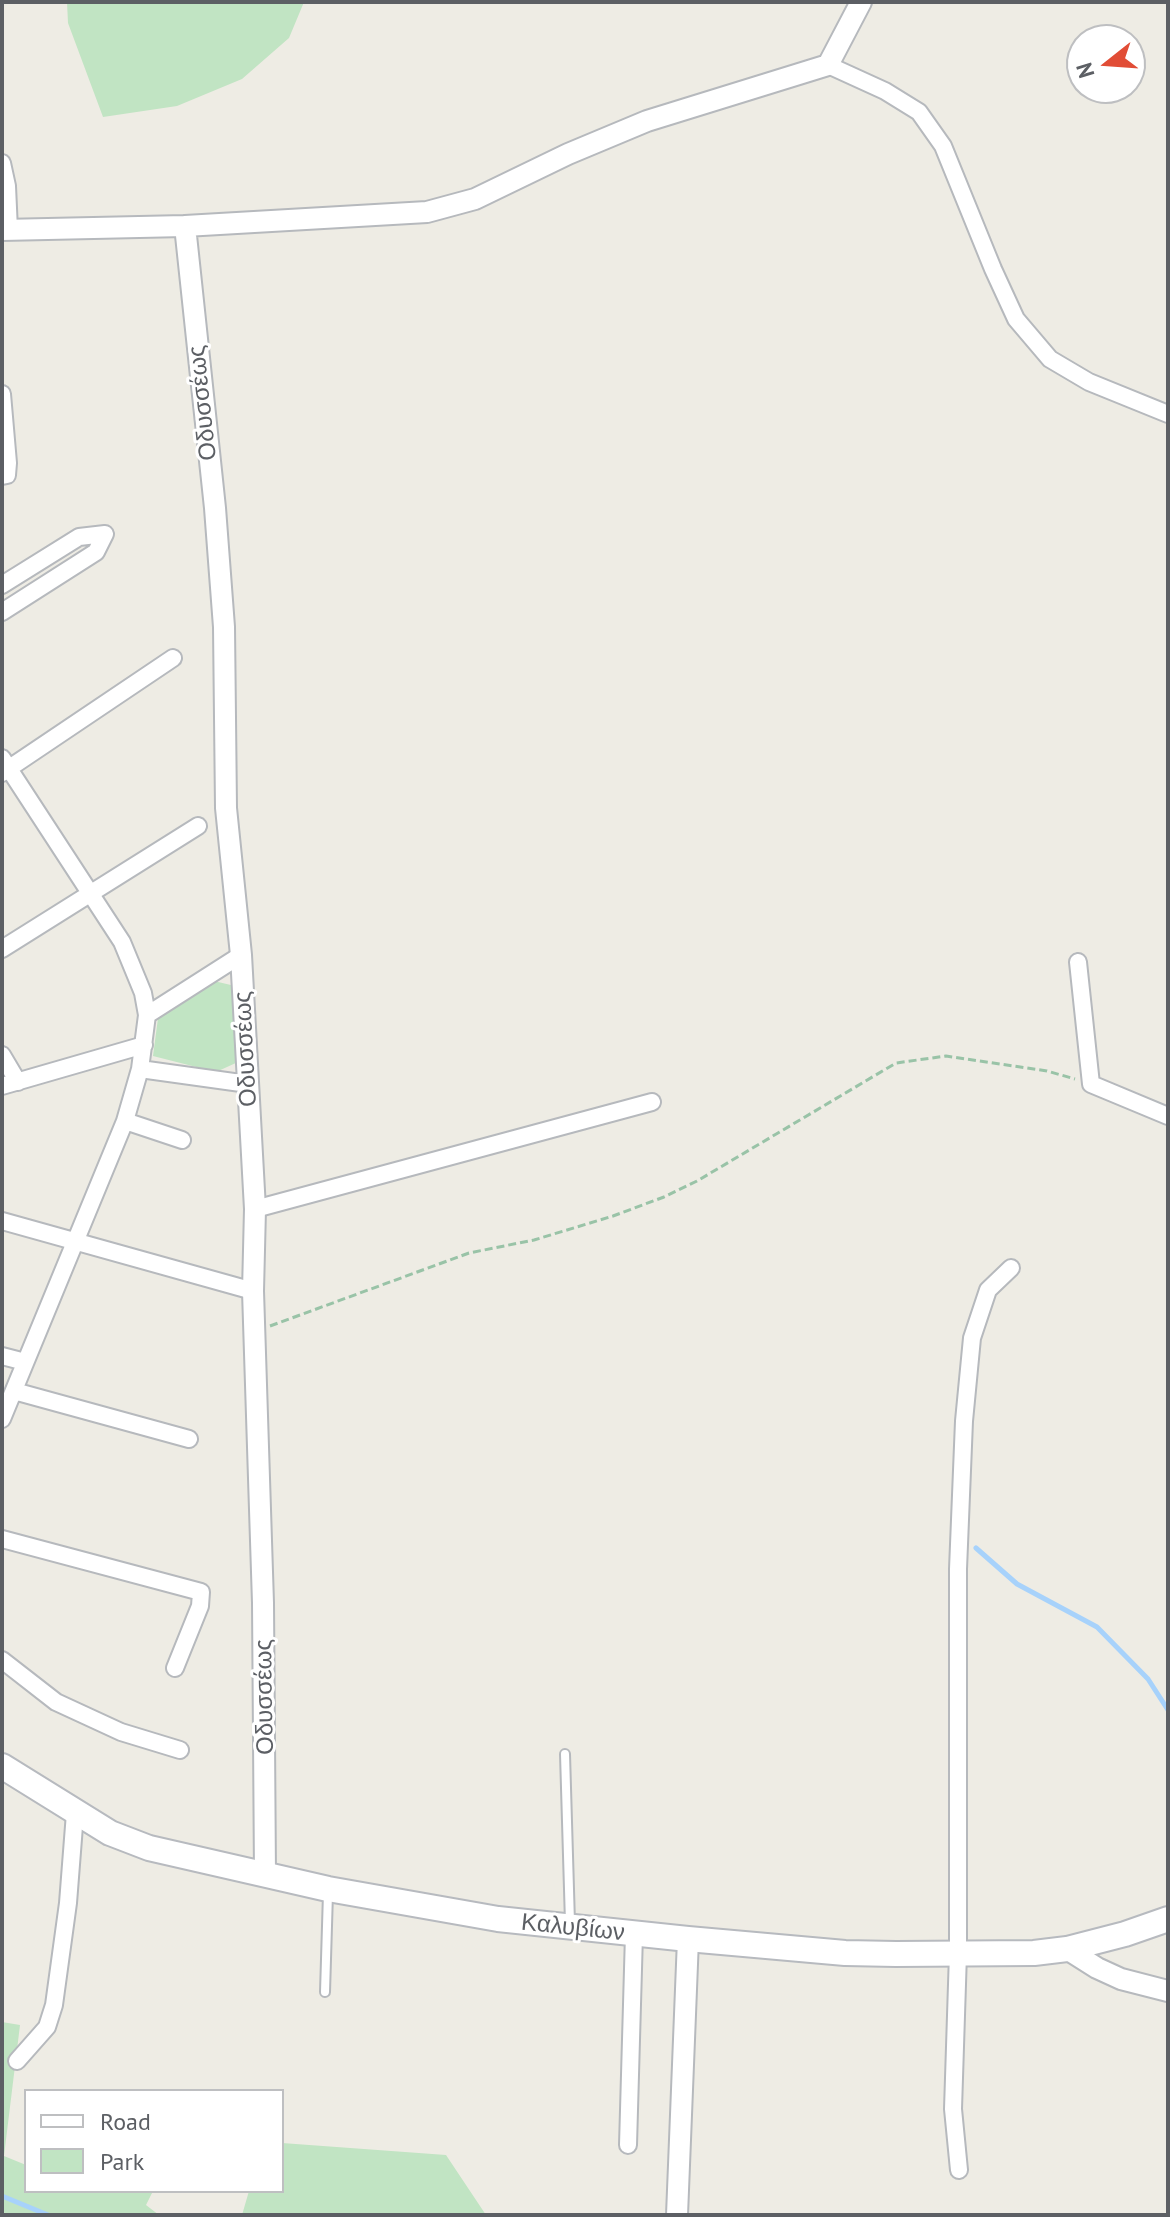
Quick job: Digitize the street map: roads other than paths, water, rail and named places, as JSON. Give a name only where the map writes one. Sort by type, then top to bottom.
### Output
[{"type":"main road","name":"Καλυβίων","points":[[2,1766],[110,1833],[149,1848],[328,1889],[446,1911],[570,1928],[845,1953],[1034,1953],[1067,1949],[1168,1919]]},
{"type":"street","points":[[828,65],[861,2]]},
{"type":"street","points":[[2,163],[7,186],[5,230],[185,226],[427,212],[475,199],[568,154],[647,121],[828,65],[885,91],[919,112],[943,146],[1016,319],[1050,359],[1089,382],[1168,414]]},
{"type":"street","name":"Οδυσσέως","points":[[185,226],[224,627],[226,808],[241,955],[255,1209],[253,1291],[265,1714],[265,1875]]},
{"type":"street","points":[[2,394],[8,463],[7,475],[2,476]]},
{"type":"street","points":[[2,585],[79,537],[105,534],[96,552],[2,612]]},
{"type":"street","points":[[2,1419],[125,1121],[140,1069],[147,1015],[143,993],[122,942],[4,766],[173,658]]},
{"type":"street","points":[[2,949],[198,826]]},
{"type":"street","points":[[147,1015],[241,955]]},
{"type":"street","points":[[1078,962],[1091,1084],[1168,1116]]},
{"type":"street","points":[[2,1055],[10,1084],[144,1045]]},
{"type":"street","points":[[140,1069],[248,1084]]},
{"type":"street","points":[[255,1209],[652,1102]]},
{"type":"street","points":[[125,1121],[182,1140]]},
{"type":"street","points":[[2,1221],[253,1291]]},
{"type":"street","points":[[959,2170],[953,2109],[958,1953],[958,1569],[964,1421],[972,1338],[988,1290],[1011,1268]]},
{"type":"street","points":[[2,1356],[25,1362]]},
{"type":"street","points":[[14,1391],[189,1439]]},
{"type":"street","points":[[2,1539],[201,1592],[200,1606],[175,1668]]},
{"type":"street","points":[[2,1660],[56,1702],[121,1732],[180,1750]]},
{"type":"street","points":[[17,2061],[47,2027],[54,2005],[68,1903],[75,1813]]},
{"type":"street","points":[[628,2145],[634,1934]]},
{"type":"street","points":[[677,2215],[688,1939]]},
{"type":"street","points":[[1067,1949],[1121,1979],[1168,1991]]},
{"type":"lane","points":[[565,1754],[570,1928]]},
{"type":"lane","points":[[325,1992],[328,1889]]},
{"type":"waterway","points":[[976,1548],[1017,1584],[1097,1627],[1148,1679],[1168,1710]]},
{"type":"waterway","points":[[2,2196],[48,2215]]}]
